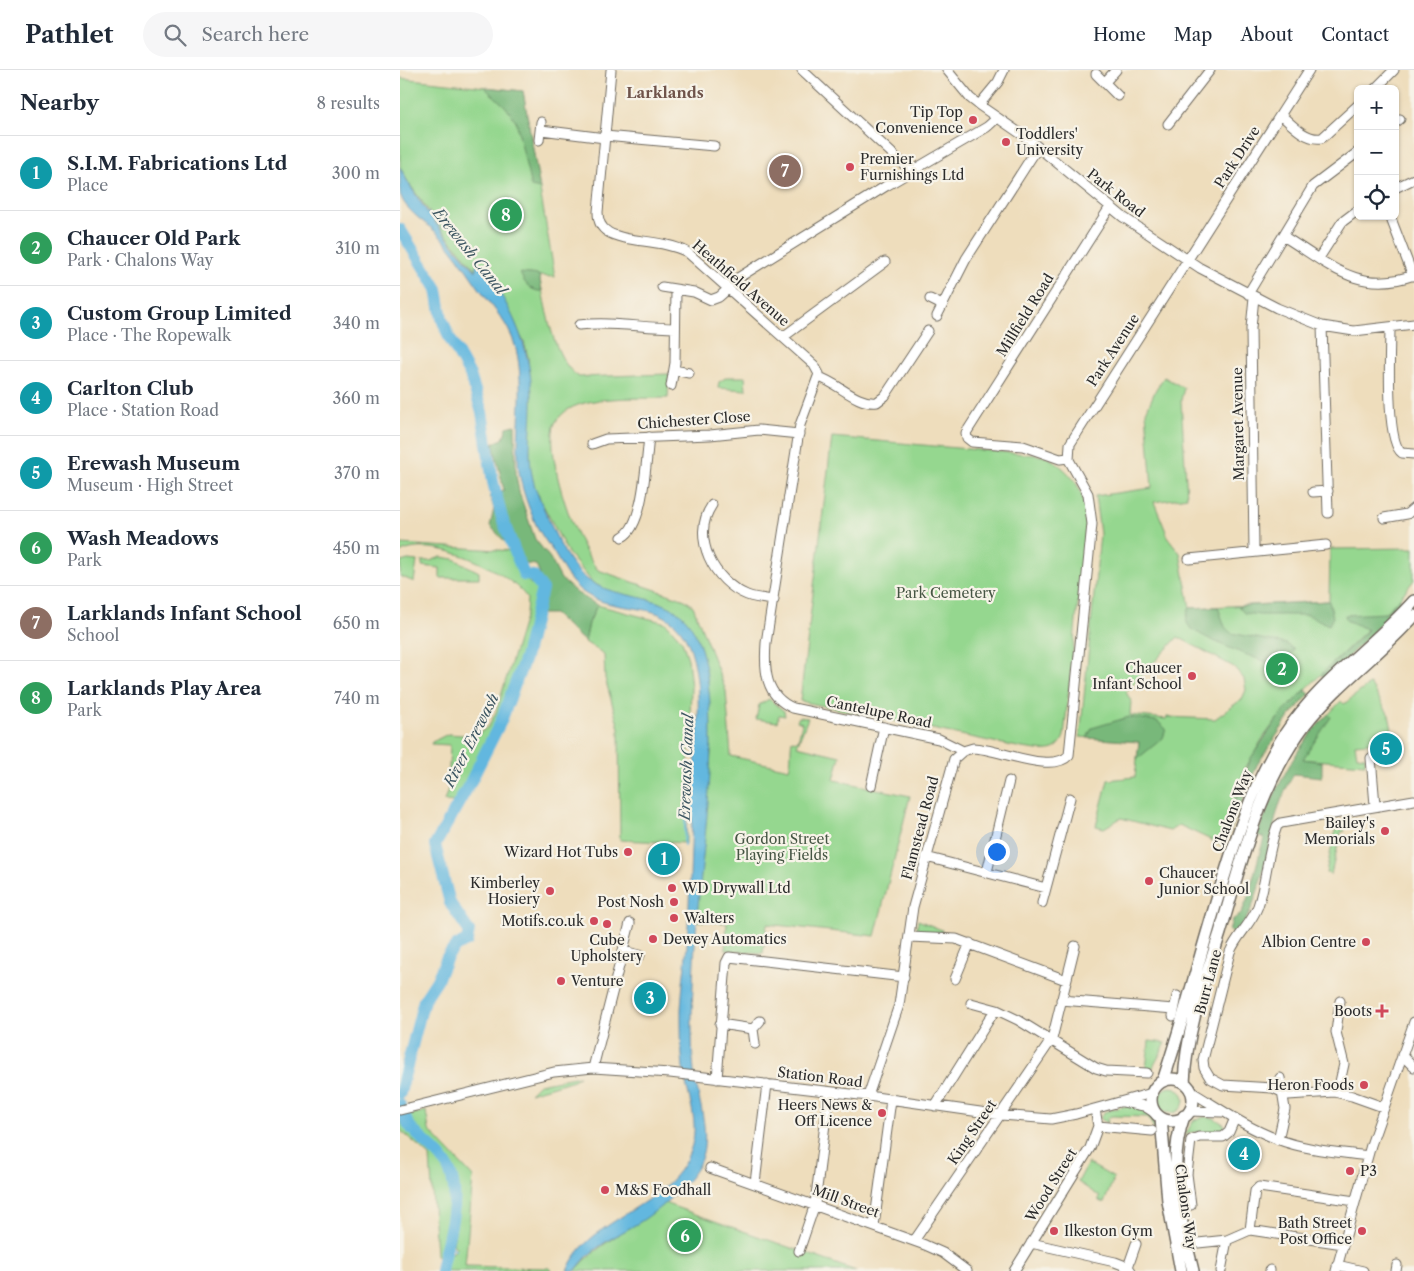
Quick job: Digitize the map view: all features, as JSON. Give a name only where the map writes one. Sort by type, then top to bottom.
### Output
[{"type":"main road","name":"Chalons Way","points":[[1163,1081],[1245,813],[1264,772],[1285,734],[1308,705],[1414,601]]},
{"type":"main road","name":"Chalons Way","points":[[1187,1087],[1188,1037],[1242,855],[1270,785],[1288,750],[1322,705],[1414,616]]},
{"type":"main road","points":[[1174,1079],[1187,1087],[1192,1101],[1186,1114],[1172,1121],[1158,1115],[1152,1107],[1152,1093],[1163,1081],[1174,1079]]},
{"type":"main road","name":"Chalons Way","points":[[1186,1114],[1177,1140],[1178,1181],[1180,1210],[1192,1271]]},
{"type":"main road","name":"Chalons Way","points":[[1158,1115],[1168,1201],[1181,1271]]},
{"type":"street","name":"Heathfield Avenue","points":[[611,70],[598,212],[604,229],[618,236],[663,243],[681,249],[783,337],[816,368],[819,377],[832,382],[865,401],[877,402],[885,396],[928,331]]},
{"type":"street","points":[[802,70],[911,171]]},
{"type":"street","name":"Park Road","points":[[947,70],[970,98],[1038,147],[1128,221],[1188,259],[1251,295],[1291,315],[1322,326],[1354,331],[1414,324]]},
{"type":"street","points":[[979,105],[998,82],[1004,70]]},
{"type":"street","points":[[1105,82],[1116,70]]},
{"type":"street","points":[[1168,124],[1210,70]]},
{"type":"street","name":"Park Drive","points":[[1188,259],[1309,70]]},
{"type":"street","points":[[1379,85],[1394,70]]},
{"type":"street","points":[[1096,74],[1118,96]]},
{"type":"street","points":[[1280,116],[1296,129],[1316,139],[1322,138],[1354,109]]},
{"type":"street","points":[[662,288],[694,292],[711,300],[719,297],[726,288],[911,171],[987,127],[997,118]]},
{"type":"street","points":[[539,140],[541,126],[605,137],[714,146]]},
{"type":"street","points":[[937,316],[966,259],[1038,147]]},
{"type":"street","points":[[1251,295],[1264,268],[1313,186],[1354,155]]},
{"type":"street","points":[[1399,186],[1414,179]]},
{"type":"street","name":"Millfield Road","points":[[1068,458],[1060,459],[1028,447],[972,442],[967,438],[968,430],[1110,207]]},
{"type":"street","points":[[1319,258],[1342,222],[1354,213]]},
{"type":"street","points":[[1283,236],[1363,282],[1390,282],[1413,276],[1392,220]]},
{"type":"street","name":"Park Avenue","points":[[1068,458],[1070,444],[1188,259]]},
{"type":"street","points":[[783,337],[871,269],[885,262]]},
{"type":"street","points":[[671,386],[674,370],[676,290]]},
{"type":"street","name":"Margaret Avenue","points":[[1251,295],[1254,551]]},
{"type":"street","points":[[930,299],[942,305]]},
{"type":"street","points":[[579,325],[596,328],[612,322],[650,328],[675,328]]},
{"type":"street","points":[[1322,326],[1328,513]]},
{"type":"street","points":[[1390,328],[1390,392],[1394,444],[1402,453],[1414,454]]},
{"type":"street","points":[[920,343],[929,349]]},
{"type":"street","points":[[674,370],[689,372]]},
{"type":"street","name":"Cantelupe Road","points":[[819,377],[802,420],[799,434],[766,642],[768,684],[776,697],[793,708],[946,740],[963,750],[978,748],[1042,762],[1058,762],[1069,755],[1092,524],[1088,494],[1068,458]]},
{"type":"street","name":"Chichester Close","points":[[592,444],[606,439],[765,430],[799,434]]},
{"type":"street","points":[[622,537],[633,527],[640,505],[648,437]]},
{"type":"street","points":[[1313,492],[1328,491]]},
{"type":"street","points":[[712,505],[707,515],[704,540],[713,566],[723,578],[742,593],[753,597],[774,600]]},
{"type":"street","points":[[1384,518],[1412,513]]},
{"type":"street","points":[[1189,558],[1316,542],[1326,545]]},
{"type":"street","points":[[871,786],[884,727]]},
{"type":"street","name":"Flamstead Road","points":[[868,1096],[897,1014],[912,916],[951,763],[963,750]]},
{"type":"street","points":[[1371,758],[1375,806],[1414,800]]},
{"type":"street","points":[[987,872],[1003,793],[1009,781]]},
{"type":"street","points":[[1042,903],[1070,799]]},
{"type":"street","name":"Burr Lane","points":[[1283,1093],[1273,1088],[1217,1083],[1210,1078],[1203,1064],[1210,1028],[1230,952],[1236,939],[1258,906],[1277,826],[1281,823],[1375,806]]},
{"type":"street","points":[[926,857],[1046,888]]},
{"type":"street","points":[[593,1068],[630,923]]},
{"type":"street","points":[[909,937],[950,937],[1066,980]]},
{"type":"street","points":[[955,979],[970,943]]},
{"type":"street","points":[[1052,1039],[1074,946]]},
{"type":"street","points":[[623,951],[640,955]]},
{"type":"street","points":[[717,1079],[720,1024],[727,959],[734,957],[904,977]]},
{"type":"street","points":[[1061,1000],[1174,1013],[1177,996]]},
{"type":"street","points":[[1334,1092],[1340,1082],[1344,1064],[1336,1032],[1340,1001]]},
{"type":"street","points":[[971,1003],[995,1010],[1052,1039],[1096,1068],[1122,1076],[1146,1073]]},
{"type":"street","points":[[935,1106],[995,1010]]},
{"type":"street","points":[[755,1044],[753,1029],[760,1020]]},
{"type":"street","points":[[1362,1271],[1336,1268],[1384,1103],[1414,1022]]},
{"type":"street","points":[[720,1024],[753,1029]]},
{"type":"street","name":"King Street","points":[[914,1241],[1052,1039]]},
{"type":"street","points":[[1402,1055],[1414,1067]]},
{"type":"street","name":"Station Road","points":[[400,1110],[554,1072],[593,1068],[675,1074],[767,1084],[1001,1115],[1051,1119],[1152,1093]]},
{"type":"street","points":[[1278,1140],[1284,1117],[1280,1078]]},
{"type":"street","points":[[755,1183],[767,1084]]},
{"type":"street","points":[[1187,1087],[1222,1112],[1278,1140],[1331,1151],[1368,1156]]},
{"type":"street","points":[[800,1251],[815,1204],[828,1092]]},
{"type":"street","points":[[1283,1093],[1288,1095],[1334,1092],[1384,1103]]},
{"type":"street","points":[[874,1226],[891,1100]]},
{"type":"street","name":"Station Road","points":[[1121,1102],[1144,1106],[1158,1115]]},
{"type":"street","points":[[1095,1109],[1098,1126],[1135,1126],[1152,1131]]},
{"type":"street","points":[[1186,1114],[1222,1112]]},
{"type":"street","points":[[1191,1205],[1189,1143],[1194,1137],[1222,1137],[1228,1134],[1235,1118]]},
{"type":"street","name":"Wood Street","points":[[1014,1271],[1084,1159],[1098,1126]]},
{"type":"street","name":"Mill Street","points":[[710,1168],[914,1241],[943,1254],[967,1271]]},
{"type":"street","points":[[1250,1230],[1256,1188],[1259,1187],[1355,1201]]},
{"type":"street","points":[[1198,1243],[1227,1240],[1250,1230],[1343,1244]]},
{"type":"street","points":[[1221,1271],[1227,1240]]},
{"type":"street","points":[[1031,1244],[1130,1269],[1136,1244]]},
{"type":"green space","name":"Gordon Street Playing Fields","points":[[400,78],[523,91],[555,277],[539,276],[552,331],[562,358],[579,377],[669,374],[668,398],[617,399],[591,402],[569,409],[556,421],[553,441],[554,459],[564,501],[572,522],[589,558],[598,570],[685,600],[693,606],[726,691],[731,756],[789,769],[792,740],[798,741],[802,723],[797,721],[799,717],[808,718],[797,746],[840,756],[834,780],[910,796],[875,936],[767,924],[763,953],[725,950],[727,923],[696,921],[711,753],[709,699],[705,666],[698,641],[656,602],[609,591],[593,583],[568,553],[534,485],[528,457],[531,419],[528,357],[524,342],[479,262],[476,265],[477,271],[442,230],[408,182],[400,167]]},
{"type":"green space","points":[[484,87],[523,91],[540,189],[531,187],[516,121],[505,106]]},
{"type":"green space","points":[[520,273],[539,275],[542,291],[534,290],[528,286]]},
{"type":"green space","points":[[727,377],[745,377],[746,390],[718,388],[719,382]]},
{"type":"green space","points":[[1164,377],[1184,388],[1181,400],[1187,497],[1154,502],[1169,539],[1180,553],[1190,608],[1329,601],[1330,549],[1414,548],[1414,580],[1400,598],[1305,690],[1278,718],[1263,738],[1245,769],[1223,835],[1224,846],[1179,825],[1170,831],[1121,818],[1104,828],[1096,826],[1108,780],[1135,777],[1139,742],[1080,737],[1100,534],[1095,496],[1152,488],[1146,412],[1156,389]],"holes":[[[1178,637],[1234,667],[1244,679],[1246,690],[1242,699],[1215,719],[1167,717],[1166,719],[1130,715],[1131,701],[1126,692]]]},
{"type":"green space","points":[[515,425],[516,475],[519,492],[535,539],[550,558],[561,579],[577,593],[597,605],[589,623],[585,642],[554,614],[532,614],[537,589],[532,585],[540,575],[536,565],[518,563],[514,551],[490,526],[494,509],[490,495],[504,490],[493,443],[503,439],[507,427]]},
{"type":"green space","name":"Park Cemetery","points":[[832,437],[1046,457],[1061,466],[1074,480],[1082,495],[1086,525],[1064,736],[1057,747],[1047,750],[1022,748],[800,701]]},
{"type":"green space","points":[[400,544],[514,551],[523,577],[537,589],[524,646],[505,699],[482,751],[454,802],[444,801],[448,789],[450,745],[431,744],[448,734],[476,736],[489,726],[496,712],[526,614],[527,598],[504,576],[487,566],[468,558],[431,548],[414,548],[400,553]]},
{"type":"green space","points":[[441,557],[454,559],[479,572],[479,578],[440,578],[440,568],[422,566],[422,561],[430,561]]},
{"type":"green space","points":[[408,560],[417,561],[414,582],[400,576],[401,562]]},
{"type":"green space","points":[[1400,598],[1402,603],[1326,679],[1321,675],[1368,630],[1346,620],[1345,615],[1386,613]]},
{"type":"green space","points":[[1329,601],[1333,617],[1329,625],[1308,615],[1244,613],[1238,606]]},
{"type":"green space","points":[[597,605],[666,623],[682,641],[688,659],[691,687],[686,843],[620,840],[619,728],[605,678],[604,654],[585,642],[589,623]]},
{"type":"green space","points":[[1218,607],[1225,627],[1231,633],[1287,644],[1294,650],[1283,665],[1278,666],[1218,643],[1189,626],[1187,617],[1189,608]]},
{"type":"green space","points":[[1370,684],[1389,715],[1392,730],[1378,731],[1379,742],[1355,744],[1357,756],[1365,757],[1365,764],[1300,759],[1328,715],[1341,701],[1344,704]]},
{"type":"green space","points":[[1305,690],[1310,694],[1289,717],[1257,765],[1224,846],[1223,835],[1251,758],[1278,718]]},
{"type":"green space","points":[[769,699],[784,711],[785,716],[779,715],[777,722],[756,719],[759,705]]},
{"type":"green space","points":[[1328,714],[1331,717],[1303,759],[1322,762],[1322,777],[1294,774],[1279,806],[1256,896],[1242,926],[1233,933],[1229,931],[1232,920],[1241,914],[1247,900],[1264,838],[1257,835],[1278,786],[1305,741]]},
{"type":"green space","points":[[1129,717],[1157,721],[1166,729],[1163,738],[1137,759],[1139,742],[1087,738],[1092,728]]},
{"type":"green space","points":[[1339,821],[1345,831],[1341,832],[1331,874],[1326,873],[1337,822]]},
{"type":"green space","points":[[918,920],[942,930],[941,933],[922,933],[917,928]]},
{"type":"green space","points":[[1149,1041],[1166,1043],[1152,1069],[1146,1069]]},
{"type":"green space","points":[[579,1076],[574,1080],[530,1093],[539,1084]]},
{"type":"green space","points":[[1171,1087],[1180,1091],[1184,1100],[1180,1109],[1171,1113],[1162,1109],[1158,1100],[1162,1091]]},
{"type":"green space","points":[[1125,1106],[1143,1110],[1149,1115],[1156,1130],[1161,1157],[1158,1157],[1155,1131],[1148,1117],[1112,1116],[1107,1118],[1108,1123],[1100,1117],[1104,1112]]},
{"type":"green space","points":[[426,1111],[429,1130],[473,1177],[465,1266],[550,1268],[551,1271],[445,1271],[449,1250],[453,1253],[456,1248],[453,1244],[457,1209],[456,1185],[448,1163],[407,1121],[406,1116]]},
{"type":"green space","points":[[1205,1117],[1214,1118],[1225,1125],[1225,1130],[1218,1133],[1192,1132],[1185,1135],[1194,1120]]},
{"type":"green space","points":[[400,1119],[403,1126],[436,1155],[446,1171],[451,1196],[451,1208],[442,1258],[436,1255],[430,1156],[400,1130]]},
{"type":"green space","points":[[1088,1163],[1114,1178],[1104,1203],[1099,1201],[1099,1196],[1078,1182]]},
{"type":"green space","points":[[664,1203],[856,1271],[575,1271],[595,1251]]},
{"type":"water","points":[[400,167],[415,194],[434,221],[476,271],[476,265],[479,262],[500,293],[516,325],[528,359],[531,377],[530,461],[532,473],[540,500],[565,554],[588,580],[600,587],[655,601],[680,613],[689,623],[701,650],[708,684],[711,724],[710,766],[696,931],[692,1014],[693,1065],[703,1116],[704,1149],[697,1167],[675,1194],[648,1217],[597,1248],[575,1271],[567,1271],[578,1252],[610,1224],[648,1200],[665,1186],[680,1171],[693,1141],[694,1120],[682,1061],[681,1010],[687,945],[693,789],[698,731],[696,669],[684,635],[675,624],[654,612],[604,602],[584,593],[569,578],[536,525],[519,474],[520,379],[516,349],[511,335],[501,318],[451,249],[439,235],[411,211],[402,199],[400,193]]},
{"type":"waterway","name":"River Erewash","points":[[400,229],[437,289],[442,319],[449,337],[470,375],[482,412],[493,482],[502,518],[524,575],[533,576],[542,589],[525,658],[501,721],[470,783],[435,845],[450,903],[469,931],[467,941],[456,946],[447,957],[437,980],[424,1000],[400,1093]]},
{"type":"waterway","name":"Erewash Canal","points":[[684,845],[686,815],[694,812]]},
{"type":"waterway","name":"River Erewash","points":[[400,1105],[410,1127],[437,1153],[447,1166],[452,1180],[454,1210],[441,1271]]},
{"type":"waterway","points":[[448,1244],[455,1250]]},
{"type":"place","name":"Tip Top Convenience","points":[[973,120]]},
{"type":"place","name":"Toddlers' University","points":[[1006,142]]},
{"type":"place","name":"Premier Furnishings Ltd","points":[[850,167]]},
{"type":"place","name":"Larklands Infant School","points":[[785,171]]},
{"type":"place","name":"Larklands Play Area","points":[[506,215]]},
{"type":"place","name":"Chaucer Old Park","points":[[1282,669]]},
{"type":"place","name":"Chaucer Infant School","points":[[1192,676]]},
{"type":"place","name":"Erewash Museum","points":[[1386,749]]},
{"type":"place","name":"Bailey's Memorials","points":[[1385,831]]},
{"type":"place","name":"Wizard Hot Tubs","points":[[628,852]]},
{"type":"place","name":"S.I.M. Fabrications Ltd","points":[[664,859]]},
{"type":"place","name":"Chaucer Junior School","points":[[1149,881]]},
{"type":"place","name":"WD Drywall Ltd","points":[[672,888]]},
{"type":"place","name":"Kimberley Hosiery","points":[[550,891]]},
{"type":"place","name":"Post Nosh","points":[[674,902]]},
{"type":"place","name":"Walters","points":[[674,918]]},
{"type":"place","name":"Motifs.co.uk","points":[[594,921]]},
{"type":"place","name":"Cube Upholstery","points":[[607,924]]},
{"type":"place","name":"Dewey Automatics","points":[[653,939]]},
{"type":"place","name":"Albion Centre","points":[[1366,942]]},
{"type":"place","name":"Venture","points":[[561,981]]},
{"type":"place","name":"Custom Group Limited","points":[[650,998]]},
{"type":"place","name":"Boots","points":[[1382,1011]]},
{"type":"place","name":"Heron Foods","points":[[1364,1085]]},
{"type":"place","name":"Heers News & Off Licence","points":[[882,1113]]},
{"type":"place","name":"Carlton Club","points":[[1244,1154]]},
{"type":"place","name":"P3","points":[[1350,1171]]},
{"type":"place","name":"M&S Foodhall","points":[[605,1190]]},
{"type":"place","name":"Ilkeston Gym","points":[[1054,1231]]},
{"type":"place","name":"Bath Street Post Office","points":[[1362,1231]]},
{"type":"place","name":"Wash Meadows","points":[[685,1236]]},
{"type":"district","name":"Larklands","points":[[665,92]]}]
